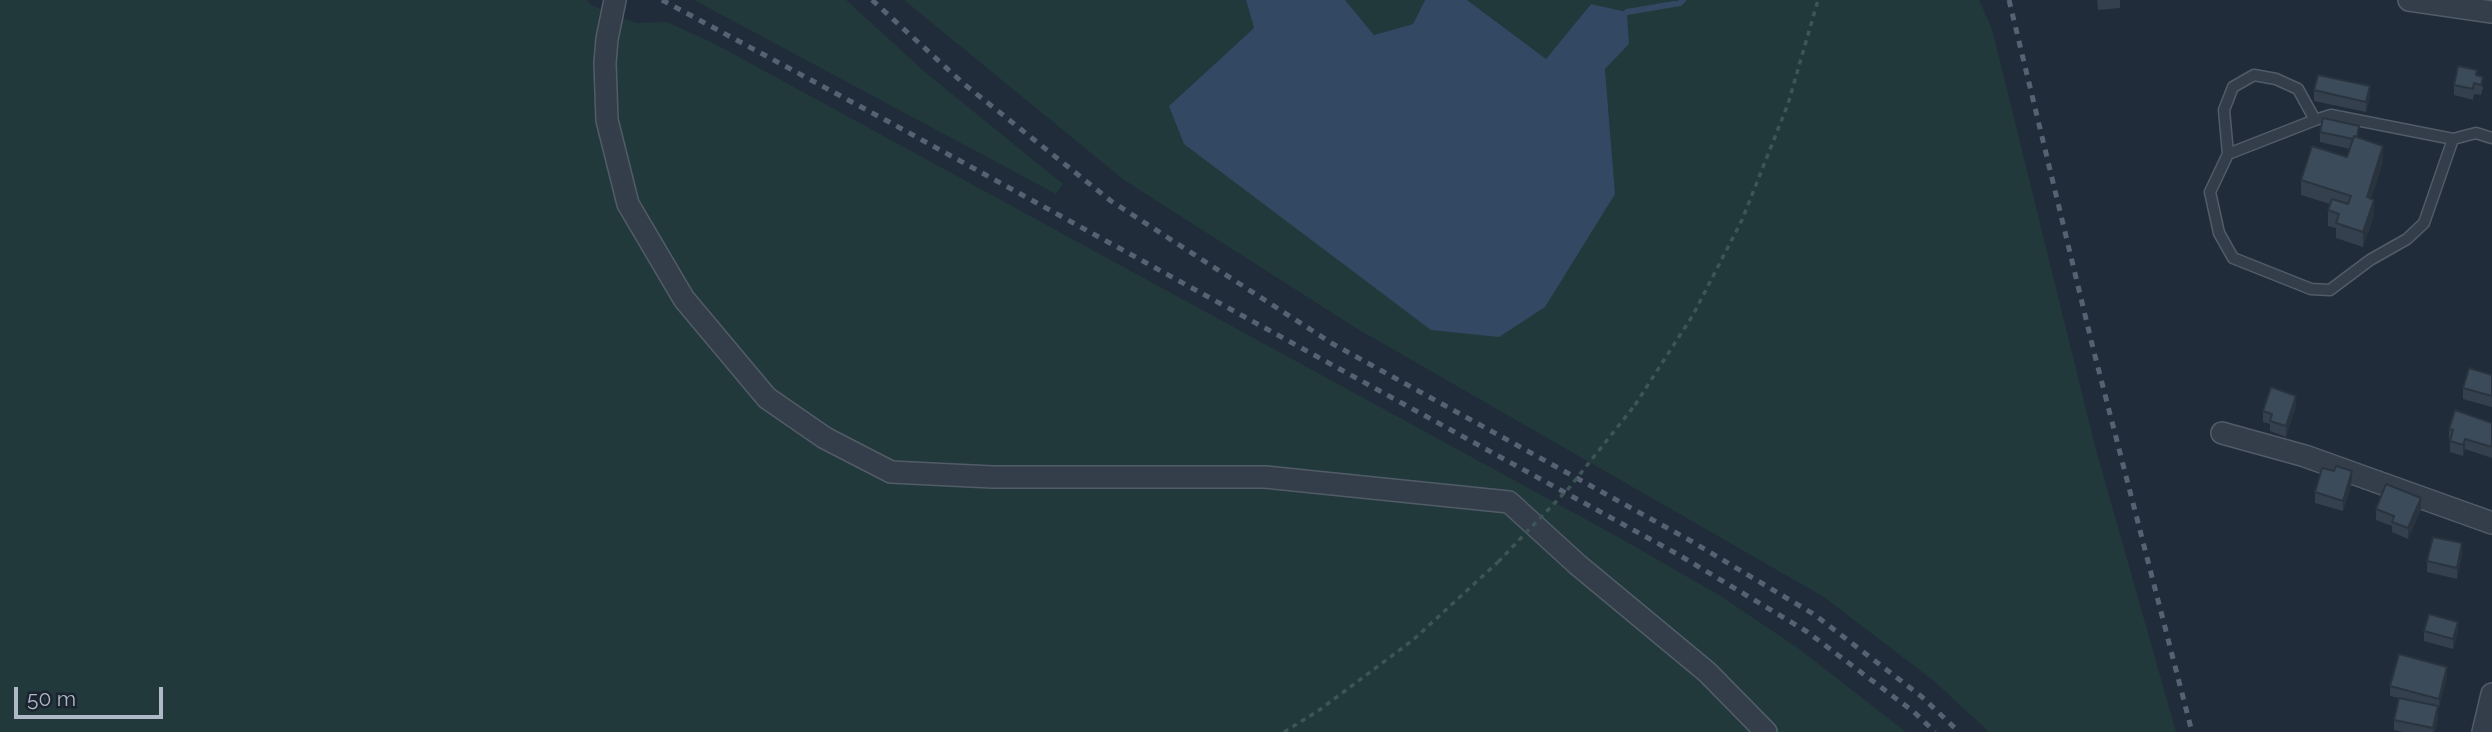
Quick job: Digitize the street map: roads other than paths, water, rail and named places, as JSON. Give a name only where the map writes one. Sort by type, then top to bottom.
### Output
[{"type":"street","points":[[615,0],[605,63],[607,120],[628,204],[692,309],[767,398],[825,438],[891,472],[992,477],[1265,477],[1510,502],[1578,565],[1707,672],[1766,732]]},
{"type":"street","points":[[2409,0],[2492,12]]},
{"type":"street","points":[[2222,433],[2305,456],[2492,523]]},
{"type":"street","points":[[2483,732],[2492,694]]},
{"type":"lane","points":[[2315,120],[2298,89],[2276,79],[2254,75],[2233,87],[2224,110],[2228,153],[2210,191],[2219,233],[2233,258],[2311,289],[2330,290],[2370,260],[2407,239],[2424,223],[2453,139]]},
{"type":"lane","points":[[2228,153],[2331,115],[2453,139],[2476,133],[2492,138]]},
{"type":"water","points":[[1246,0],[1345,0],[1374,35],[1413,24],[1425,0],[1467,0],[1546,59],[1591,4],[1627,12],[1629,44],[1605,69],[1615,194],[1545,307],[1499,337],[1431,330],[1184,144],[1169,106],[1254,28]]},
{"type":"waterway","points":[[1627,12],[1680,3],[1683,0]]},
{"type":"railway","points":[[662,0],[1679,555],[1806,631],[1914,712],[1935,732]]},
{"type":"railway","points":[[872,0],[964,84],[1111,201],[1333,344],[1691,541],[1815,615],[1922,697],[1959,732]]},
{"type":"railway","points":[[2009,0],[2093,348],[2192,732]]}]
